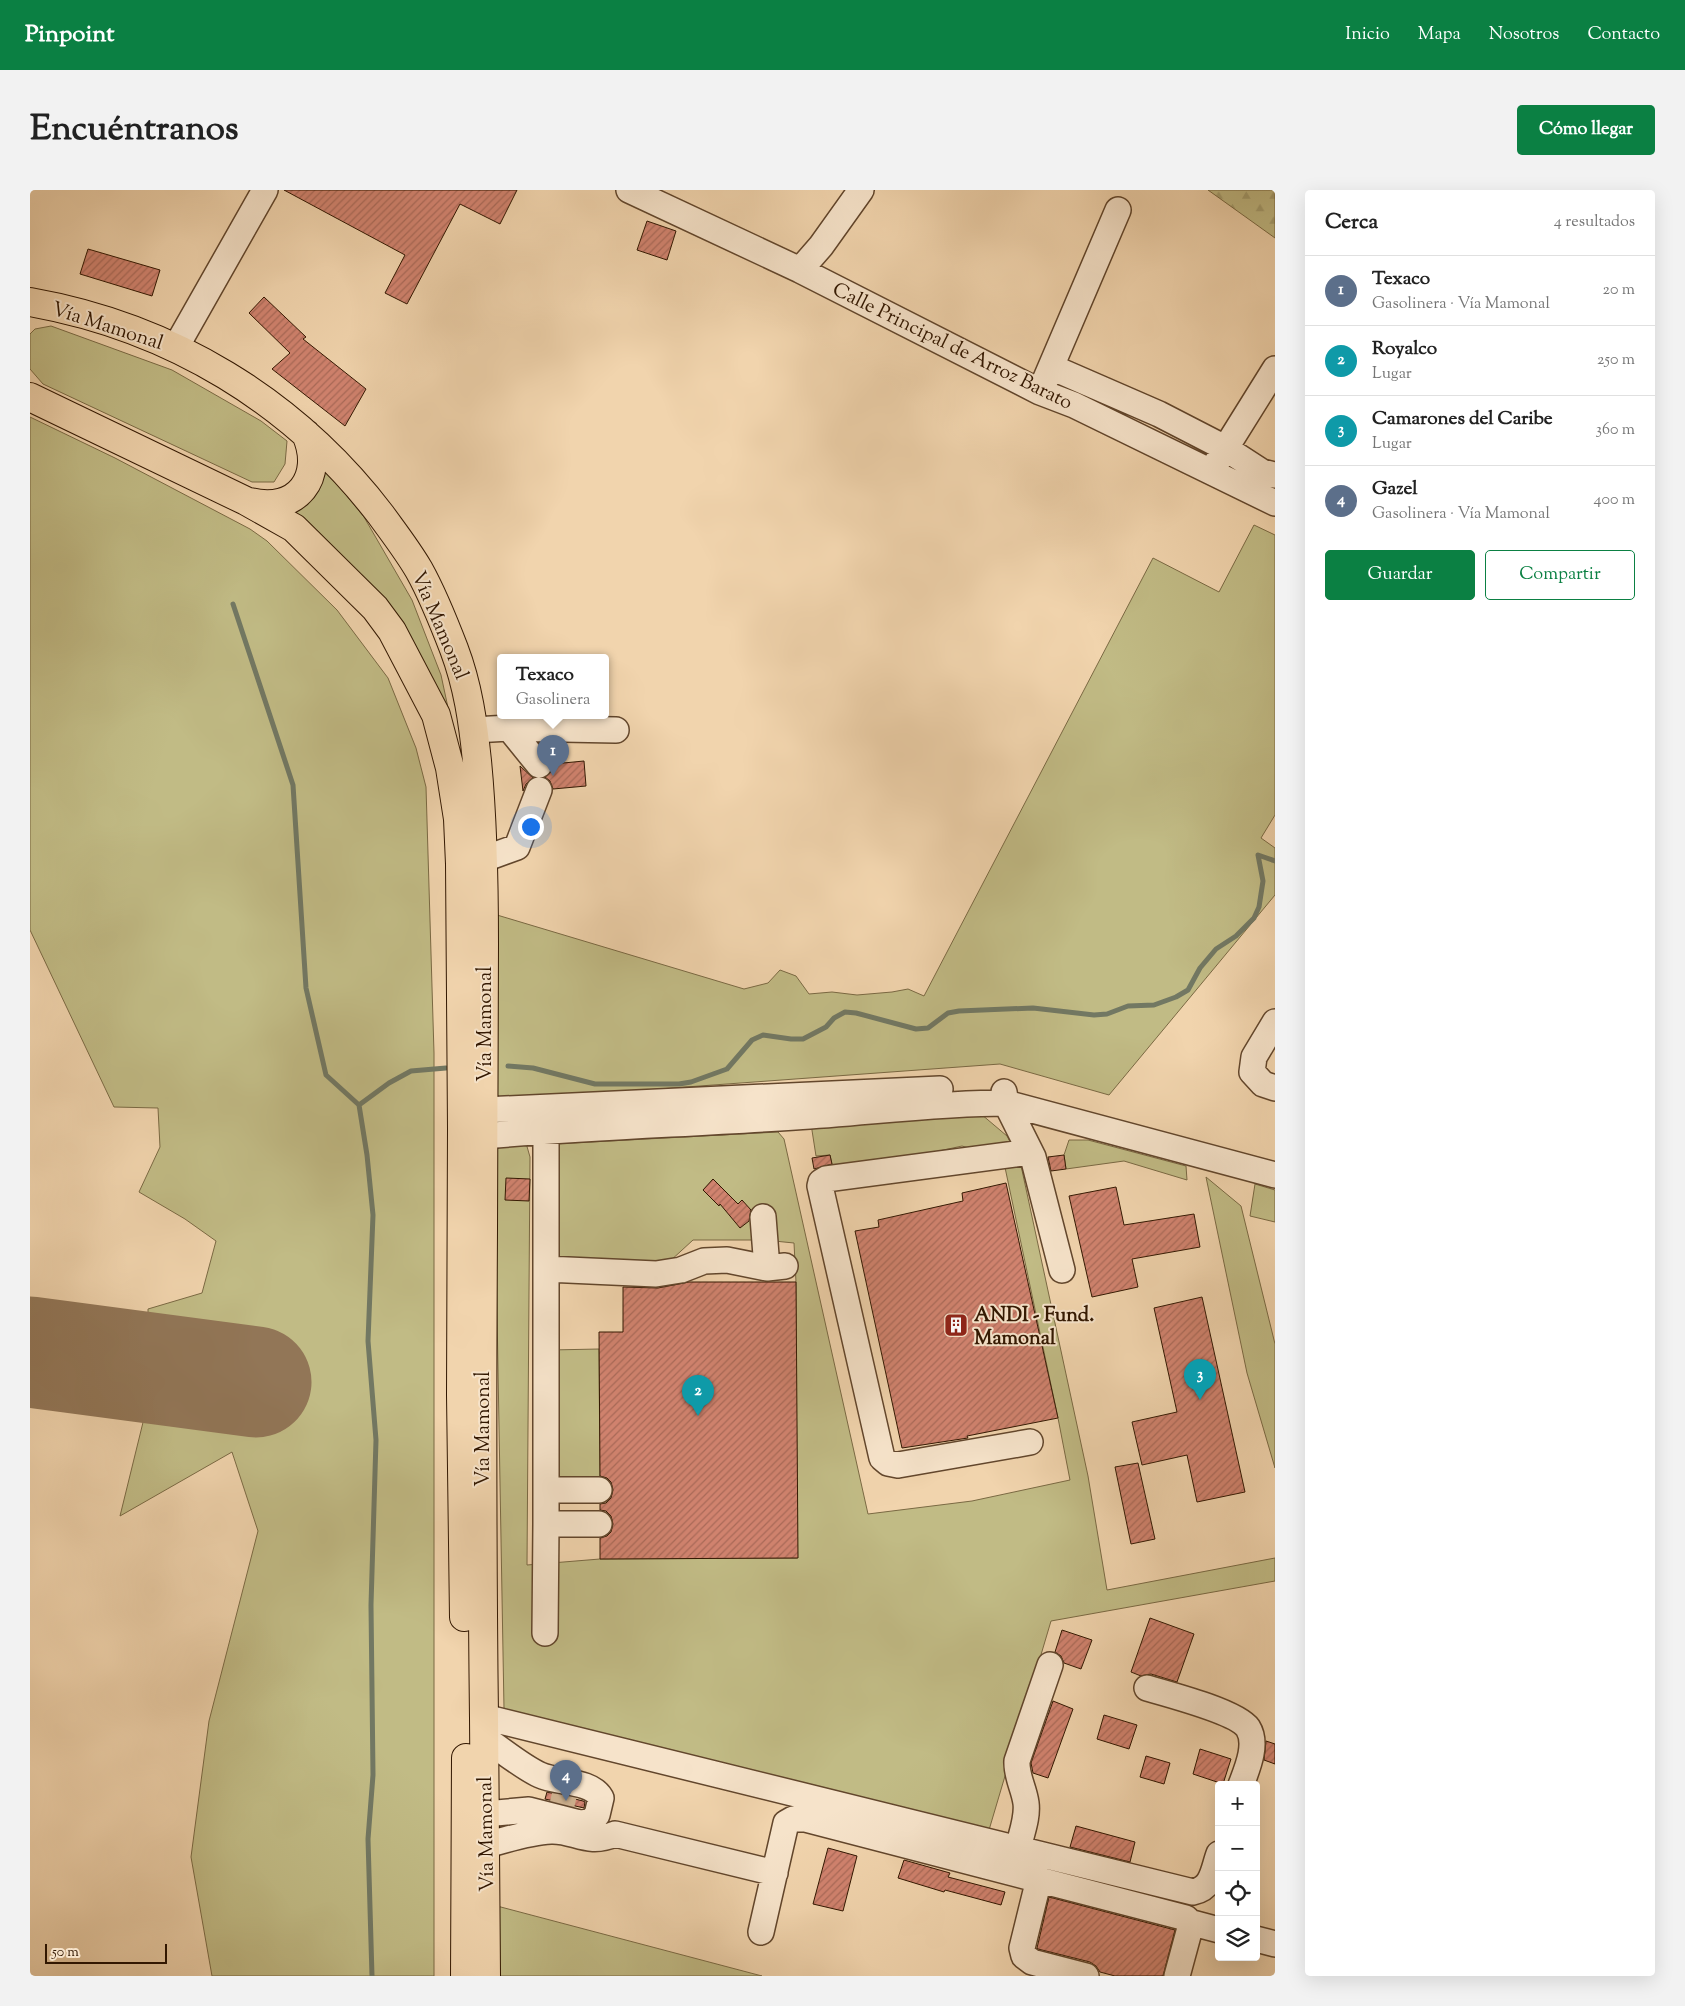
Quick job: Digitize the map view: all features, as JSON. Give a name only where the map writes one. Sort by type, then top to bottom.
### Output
[{"type":"main road","name":"Vía Mamonal","points":[[30,302],[62,308],[139,331],[176,347],[222,372],[266,401],[306,434],[330,456],[362,491],[394,533],[420,572],[454,648],[468,689],[482,804],[484,859],[482,1378],[486,1976]]},
{"type":"main road","points":[[30,320],[48,310],[62,308]]},
{"type":"main road","name":"Vía Mamonal","points":[[30,397],[246,501],[294,528],[375,608],[392,631],[436,715],[450,768],[458,820],[460,864],[462,1112],[460,1395],[466,1709],[465,1976]]},
{"type":"main road","points":[[246,501],[261,505],[276,504],[290,500],[302,490],[310,478],[314,463],[312,448],[306,434]]},
{"type":"street","points":[[176,347],[265,190]]},
{"type":"street","name":"Calle Principal de Arroz Barato","points":[[629,190],[800,270],[1040,392],[1074,405],[1275,503]]},
{"type":"street","points":[[800,270],[861,190]]},
{"type":"street","points":[[1040,392],[1118,210]]},
{"type":"street","points":[[1051,367],[1159,414],[1226,448],[1262,472],[1275,475]]},
{"type":"street","points":[[1210,472],[1275,369]]},
{"type":"street","points":[[509,728],[539,765]]},
{"type":"street","points":[[474,730],[509,728],[616,730]]},
{"type":"street","points":[[484,859],[517,847],[539,790]]},
{"type":"street","points":[[1275,1022],[1254,1057],[1252,1072],[1263,1084],[1275,1088]]},
{"type":"street","points":[[484,1123],[546,1106],[795,1106],[968,1103],[1005,1095],[1166,1137],[1275,1160]]},
{"type":"street","points":[[1005,1095],[1030,1152],[1062,1270]]},
{"type":"street","points":[[545,1633],[546,1106]]},
{"type":"street","points":[[484,1123],[546,1131],[795,1106]]},
{"type":"street","points":[[1166,1137],[1275,1175]]},
{"type":"street","points":[[1030,1152],[826,1178],[820,1182],[882,1458],[888,1463],[898,1465],[1030,1442]]},
{"type":"street","points":[[546,1269],[656,1274],[681,1270],[704,1261],[727,1260],[776,1267],[763,1217]]},
{"type":"street","points":[[546,1490],[599,1490]]},
{"type":"street","points":[[546,1524],[599,1524]]},
{"type":"street","points":[[1018,1849],[1026,1816],[1026,1803],[1016,1772],[1050,1665]]},
{"type":"street","points":[[1147,1688],[1232,1716],[1248,1728],[1252,1744],[1243,1781]]},
{"type":"street","points":[[484,1728],[540,1775],[563,1800],[530,1810],[485,1814]]},
{"type":"street","points":[[484,1728],[1018,1849],[1193,1892],[1201,1891],[1208,1885],[1215,1865]]},
{"type":"street","points":[[761,1932],[786,1823],[793,1818],[805,1819],[1039,1879],[1186,1918],[1189,1922],[1215,1929]]},
{"type":"street","points":[[485,1845],[523,1835],[552,1831],[603,1840],[611,1849],[773,1881]]},
{"type":"street","points":[[1039,1879],[1022,1948],[1024,1956],[1032,1962],[1086,1976]]},
{"type":"street","points":[[1177,1976],[1190,1928],[1189,1922]]},
{"type":"street","points":[[1260,1940],[1275,1944]]},
{"type":"green space","points":[[1208,190],[1275,190],[1275,238]]},
{"type":"green space","points":[[51,326],[172,370],[261,421],[287,441],[285,464],[274,482],[252,482],[43,384],[30,369],[30,334],[35,329]]},
{"type":"green space","points":[[30,417],[115,458],[250,529],[267,541],[337,610],[388,678],[416,748],[426,787],[434,1053],[434,1976],[212,1976],[191,1857],[209,1721],[258,1531],[232,1452],[120,1516],[148,1402],[148,1309],[202,1293],[216,1241],[185,1219],[139,1192],[160,1147],[158,1108],[114,1107],[30,930]]},
{"type":"green space","points":[[324,468],[364,517],[412,600],[441,675],[470,810],[424,678],[284,517],[317,493]]},
{"type":"green space","points":[[1254,525],[1275,535],[1275,815],[1261,838],[1275,848],[1275,895],[1109,1095],[1000,1064],[495,1101],[497,915],[744,989],[768,983],[780,970],[796,976],[809,994],[832,992],[857,995],[908,989],[924,996],[1153,558],[1219,592]]},
{"type":"green space","points":[[968,1103],[1007,1136],[1020,1161],[1088,1476],[1107,1590],[1275,1558],[1275,1581],[1051,1621],[989,1830],[504,1709],[494,1142],[526,1143],[530,1157],[527,1565],[600,1559],[797,1558],[796,1282],[794,1243],[764,1240],[693,1240],[669,1262],[553,1259],[553,1144],[778,1132],[784,1139],[868,1514],[972,1501],[1070,1480],[1003,1158],[962,1146],[834,1174],[830,1155],[816,1156],[811,1124]]},
{"type":"green space","points":[[1069,1140],[1088,1140],[1186,1166],[1187,1180],[1124,1161],[1066,1169],[1064,1155]]},
{"type":"green space","points":[[1206,1177],[1241,1206],[1275,1344],[1275,1468],[1247,1373]]},
{"type":"green space","points":[[1255,1184],[1275,1190],[1275,1222],[1250,1216]]},
{"type":"green space","points":[[599,1349],[600,1483],[550,1479],[550,1350]]},
{"type":"green space","points":[[497,1906],[762,1976],[500,1976]]},
{"type":"building","points":[[284,190],[517,190],[500,224],[460,204],[407,304],[385,293],[405,255]]},
{"type":"building","points":[[647,221],[676,231],[667,260],[637,250]]},
{"type":"building","points":[[88,249],[160,270],[152,296],[80,274]]},
{"type":"building","points":[[264,297],[306,337],[303,339],[366,389],[345,426],[272,369],[290,353],[249,313]]},
{"type":"building","points":[[584,761],[586,786],[553,789],[550,781],[545,777],[552,771],[553,764]]},
{"type":"building","points":[[520,766],[533,778],[526,784],[523,791]]},
{"type":"building","points":[[830,1155],[832,1164],[814,1169],[812,1158]]},
{"type":"building","points":[[1064,1155],[1066,1169],[1051,1171],[1048,1157]]},
{"type":"building","points":[[506,1178],[530,1179],[529,1201],[505,1200]]},
{"type":"building","points":[[713,1179],[738,1204],[742,1200],[751,1210],[749,1221],[740,1228],[720,1204],[719,1206],[703,1190]]},
{"type":"building","name":"ANDI - Fund. Mamonal","points":[[1006,1183],[1058,1418],[967,1436],[968,1438],[902,1448],[855,1231],[879,1227],[878,1220],[963,1201],[962,1193]]},
{"type":"building","points":[[1116,1187],[1124,1225],[1194,1214],[1200,1247],[1132,1259],[1138,1287],[1092,1297],[1069,1196]]},
{"type":"building","points":[[689,1282],[796,1282],[798,1558],[600,1559],[600,1538],[607,1536],[611,1532],[613,1524],[611,1516],[606,1511],[600,1510],[600,1504],[606,1503],[611,1498],[613,1490],[611,1482],[607,1478],[600,1476],[599,1332],[623,1332],[623,1287],[658,1288]]},
{"type":"building","points":[[1202,1297],[1245,1492],[1197,1502],[1187,1455],[1142,1465],[1132,1422],[1177,1412],[1154,1308]]},
{"type":"building","points":[[1138,1463],[1155,1539],[1131,1544],[1115,1467]]},
{"type":"building","points":[[1150,1618],[1194,1634],[1177,1682],[1151,1674],[1141,1676],[1131,1672]]},
{"type":"building","points":[[1062,1630],[1092,1640],[1081,1669],[1064,1663],[1061,1656],[1055,1652]]},
{"type":"building","points":[[1053,1701],[1073,1709],[1048,1778],[1033,1773],[1031,1763]]},
{"type":"building","points":[[1104,1715],[1137,1725],[1129,1749],[1097,1739]]},
{"type":"building","points":[[1266,1741],[1275,1744],[1275,1764],[1264,1760]]},
{"type":"building","points":[[1200,1749],[1231,1759],[1224,1781],[1215,1781],[1193,1774]]},
{"type":"building","points":[[1146,1756],[1170,1763],[1164,1784],[1140,1777]]},
{"type":"building","points":[[547,1792],[583,1801],[585,1802],[584,1808],[545,1799]]},
{"type":"building","points":[[1076,1826],[1135,1842],[1130,1862],[1070,1847]]},
{"type":"building","points":[[828,1848],[857,1856],[843,1911],[813,1904]]},
{"type":"building","points":[[904,1860],[950,1873],[948,1877],[1005,1892],[1001,1905],[945,1890],[944,1892],[898,1878]]},
{"type":"building","points":[[1049,1897],[1175,1930],[1163,1976],[1115,1976],[1100,1972],[1090,1962],[1038,1949]]},
{"type":"waterway","points":[[233,604],[293,785],[306,988],[326,1075],[359,1105],[367,1155],[373,1215],[368,1341],[376,1440],[371,1605],[373,1775],[368,1839],[372,1976]]},
{"type":"waterway","points":[[508,1066],[533,1068],[595,1084],[679,1084],[691,1082],[727,1069],[752,1040],[763,1035],[803,1039],[826,1027],[834,1018],[845,1012],[856,1013],[916,1029],[928,1028],[948,1013],[959,1011],[1033,1008],[1094,1015],[1107,1014],[1128,1006],[1154,1005],[1176,997],[1188,990],[1200,968],[1216,949],[1236,936],[1254,918],[1259,907],[1263,881],[1258,855],[1275,861]]},
{"type":"waterway","points":[[359,1105],[389,1083],[411,1071],[446,1068]]},
{"type":"runway","points":[[30,1352],[256,1382]]},
{"type":"tunnel","points":[[561,1809],[565,1792]]},
{"type":"place","name":"Texaco","points":[[553,776]]},
{"type":"place","name":"ANDI - Fund. Mamonal","points":[[956,1325]]},
{"type":"place","name":"Camarones del Caribe","points":[[1200,1400]]},
{"type":"place","name":"Royalco","points":[[698,1416]]},
{"type":"place","name":"Gazel","points":[[566,1801]]}]
